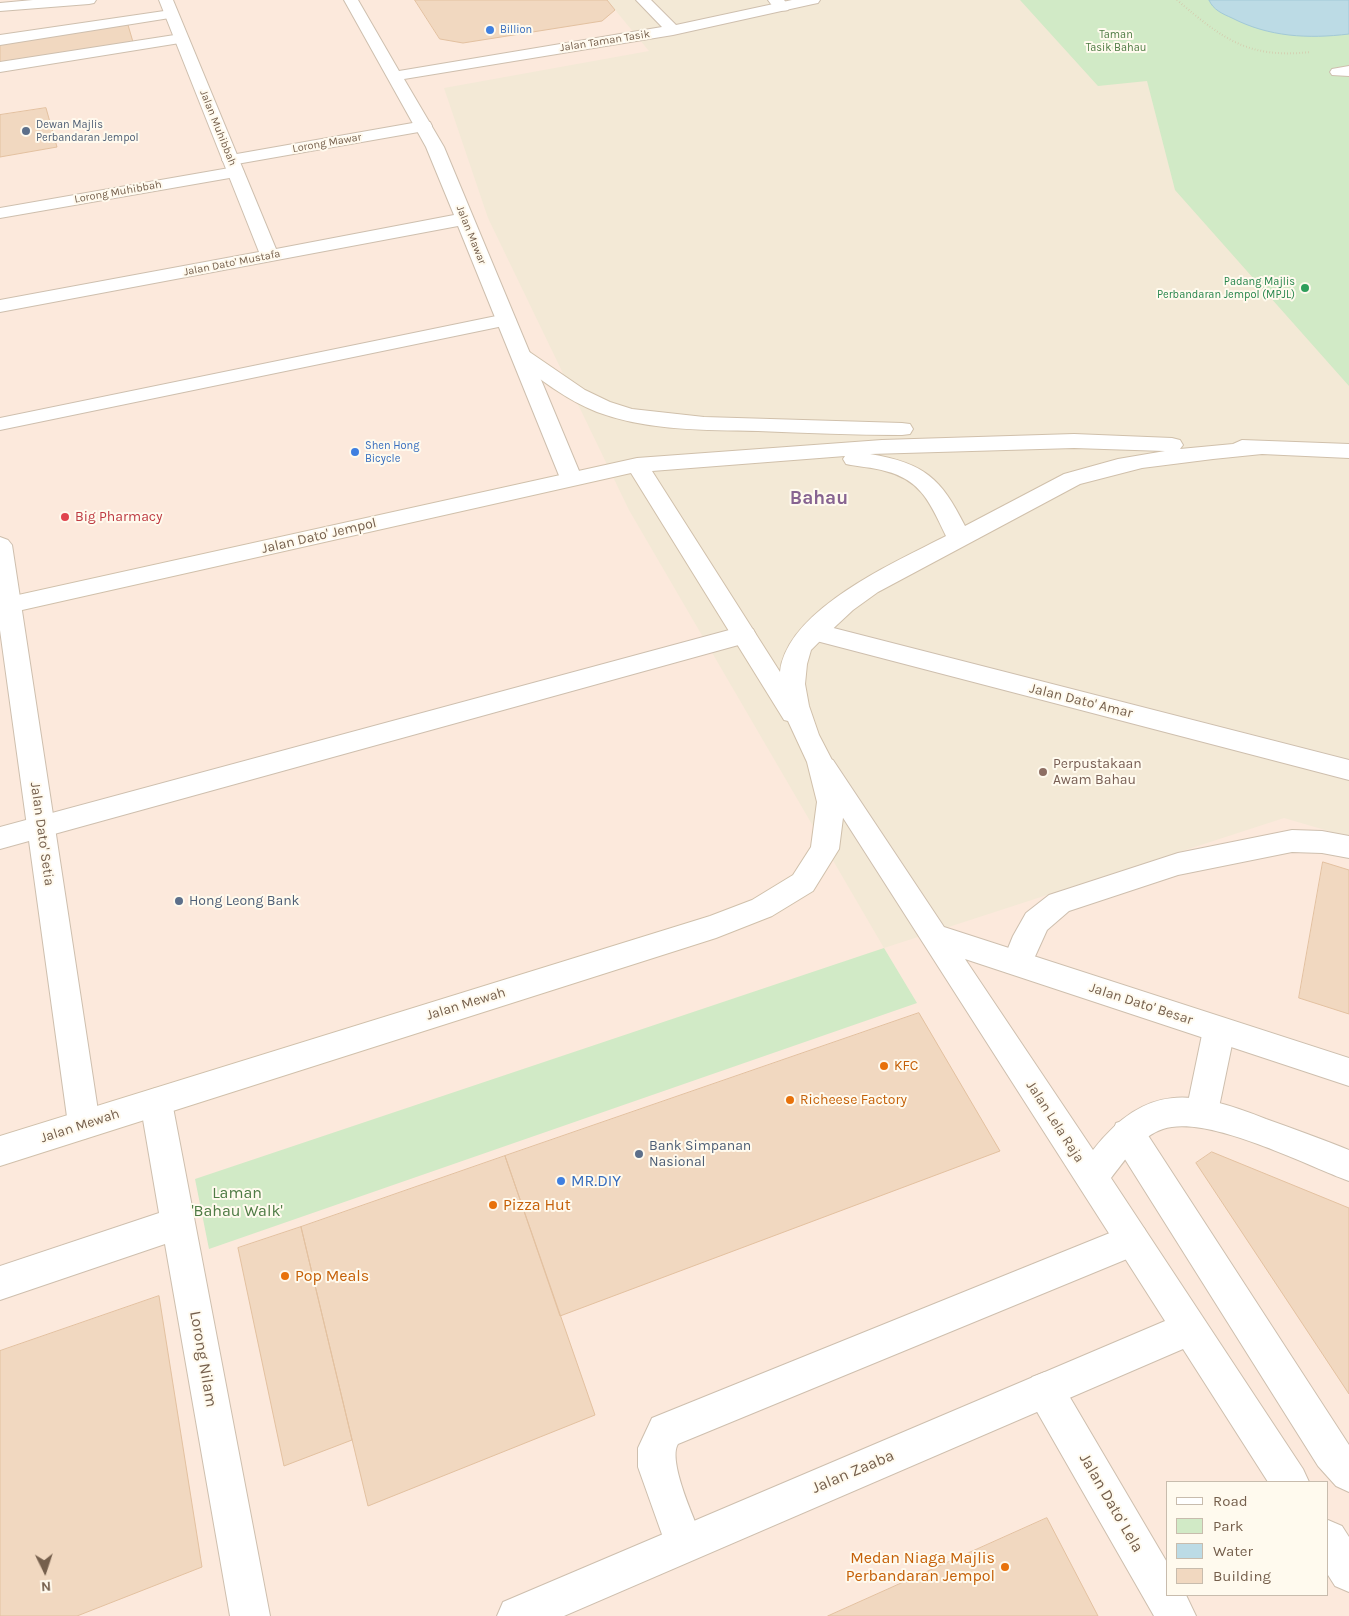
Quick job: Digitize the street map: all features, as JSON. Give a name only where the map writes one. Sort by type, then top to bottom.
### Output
[{"type":"street","points":[[0,7],[89,0]]},
{"type":"street","name":"Jalan Mawar","points":[[351,0],[435,147],[572,478]]},
{"type":"street","points":[[644,0],[673,30]]},
{"type":"street","name":"Jalan Taman Tasik","points":[[395,76],[673,30],[779,4],[813,0]]},
{"type":"street","points":[[0,40],[168,7]]},
{"type":"street","name":"Jalan Muhibbah","points":[[168,7],[270,256]]},
{"type":"street","points":[[0,66],[182,39]]},
{"type":"street","name":"Lorong Mawar","points":[[233,166],[424,126]]},
{"type":"street","name":"Lorong Muhibbah","points":[[0,213],[233,166]]},
{"type":"street","name":"Jalan Dato' Mustafa","points":[[0,306],[464,219]]},
{"type":"street","points":[[0,424],[506,320]]},
{"type":"street","points":[[521,355],[559,383],[584,398],[615,411],[660,420],[870,429],[991,430],[1074,441]]},
{"type":"street","points":[[795,453],[882,447],[1074,441],[1349,451]]},
{"type":"street","points":[[806,735],[796,706],[792,684],[794,664],[800,647],[844,604],[870,586],[1072,479],[1102,469],[1159,458],[1261,448]]},
{"type":"street","points":[[795,453],[884,464],[902,469],[918,477],[929,486],[938,498],[959,538]]},
{"type":"street","name":"Jalan Dato' Jempol","points":[[4,606],[637,464],[795,453]]},
{"type":"street","points":[[637,464],[806,735],[820,762]]},
{"type":"street","name":"Jalan Dato' Setia","points":[[0,544],[4,606],[41,827],[84,1124]]},
{"type":"street","name":"Jalan Dato' Amar","points":[[814,632],[1349,770]]},
{"type":"street","points":[[0,838],[744,635]]},
{"type":"street","name":"Jalan Lela Raja","points":[[820,762],[1289,1481]]},
{"type":"street","name":"Jalan Mewah","points":[[0,1151],[716,926],[762,908],[803,882],[825,849],[831,802],[820,762]]},
{"type":"street","points":[[1017,963],[1034,923],[1046,911],[1059,903],[1178,864],[1292,841],[1322,842],[1349,848]]},
{"type":"street","name":"Jalan Dato' Besar","points":[[934,936],[1349,1072]]},
{"type":"street","points":[[1202,1112],[1219,1030]]},
{"type":"street","name":"Lorong Nilam","points":[[156,1102],[250,1616]]},
{"type":"street","points":[[1091,1178],[1128,1134],[1141,1123],[1159,1115],[1180,1111],[1202,1112],[1226,1118],[1349,1166]]},
{"type":"street","points":[[1128,1134],[1330,1453],[1349,1472]]},
{"type":"street","points":[[0,1283],[179,1223]]},
{"type":"street","points":[[684,1543],[657,1467],[655,1454],[657,1442],[665,1431],[1132,1240]]},
{"type":"street","name":"Jalan Zaaba","points":[[517,1616],[1190,1328]]},
{"type":"street","name":"Jalan Dato' Lela","points":[[1045,1390],[1176,1616]]},
{"type":"street","points":[[1329,1542],[1349,1572]]},
{"type":"path","points":[[1178,0],[1199,19],[1224,36],[1252,50],[1297,54],[1314,52]]},
{"type":"shaded area","points":[[0,0],[1349,0],[1349,1616],[0,1616]]},
{"type":"shaded area","points":[[0,0],[607,0],[649,51],[444,88],[488,218],[629,510],[884,948],[1284,818],[1349,837],[1349,1616],[0,1616]]},
{"type":"green space","name":"Padang Majlis Perbandaran Jempol (MPJL)","points":[[1020,0],[1349,0],[1349,386],[1175,190],[1147,81],[1098,86]]},
{"type":"green space","name":"Laman 'Bahau Walk'","points":[[884,948],[917,1003],[209,1249],[195,1179]]},
{"type":"water","points":[[1209,0],[1349,0],[1349,34],[1304,36],[1274,33],[1225,15],[1216,9]]},
{"type":"building","name":"Billion","points":[[415,0],[607,0],[615,10],[602,21],[463,43],[440,39]]},
{"type":"building","points":[[128,25],[133,42],[0,62],[0,44]]},
{"type":"building","name":"Dewan Majlis Perbandaran Jempol","points":[[46,108],[57,147],[0,157],[0,115]]},
{"type":"building","points":[[1323,862],[1349,870],[1349,1014],[1299,998]]},
{"type":"building","points":[[919,1013],[1000,1151],[560,1316],[505,1156]]},
{"type":"building","points":[[1212,1152],[1349,1208],[1349,1394],[1196,1163]]},
{"type":"building","points":[[505,1156],[595,1415],[368,1506],[301,1227]]},
{"type":"building","points":[[301,1227],[352,1440],[284,1466],[238,1248]]},
{"type":"building","points":[[159,1296],[202,1567],[77,1616],[0,1616],[0,1351]]},
{"type":"building","name":"Medan Niaga Majlis Perbandaran Jempol","points":[[1047,1518],[1098,1616],[828,1616]]},
{"type":"place","name":"Billion","points":[[490,30]]},
{"type":"place","name":"Dewan Majlis Perbandaran Jempol","points":[[26,131]]},
{"type":"place","name":"Padang Majlis Perbandaran Jempol (MPJL)","points":[[1305,288]]},
{"type":"place","name":"Shen Hong Bicycle","points":[[355,452]]},
{"type":"place","name":"Big Pharmacy","points":[[65,517]]},
{"type":"place","name":"Perpustakaan Awam Bahau","points":[[1043,772]]},
{"type":"place","name":"Hong Leong Bank","points":[[179,901]]},
{"type":"place","name":"KFC","points":[[884,1066]]},
{"type":"place","name":"Richeese Factory","points":[[790,1100]]},
{"type":"place","name":"Bank Simpanan Nasional","points":[[639,1154]]},
{"type":"place","name":"MR.DIY","points":[[561,1181]]},
{"type":"place","name":"Pizza Hut","points":[[493,1205]]},
{"type":"place","name":"Pop Meals","points":[[285,1276]]},
{"type":"place","name":"Medan Niaga Majlis Perbandaran Jempol","points":[[1005,1567]]},
{"type":"district","name":"Bahau","points":[[819,499]]},
{"type":"park label","name":"Taman Tasik Bahau","points":[[1116,41]]}]
